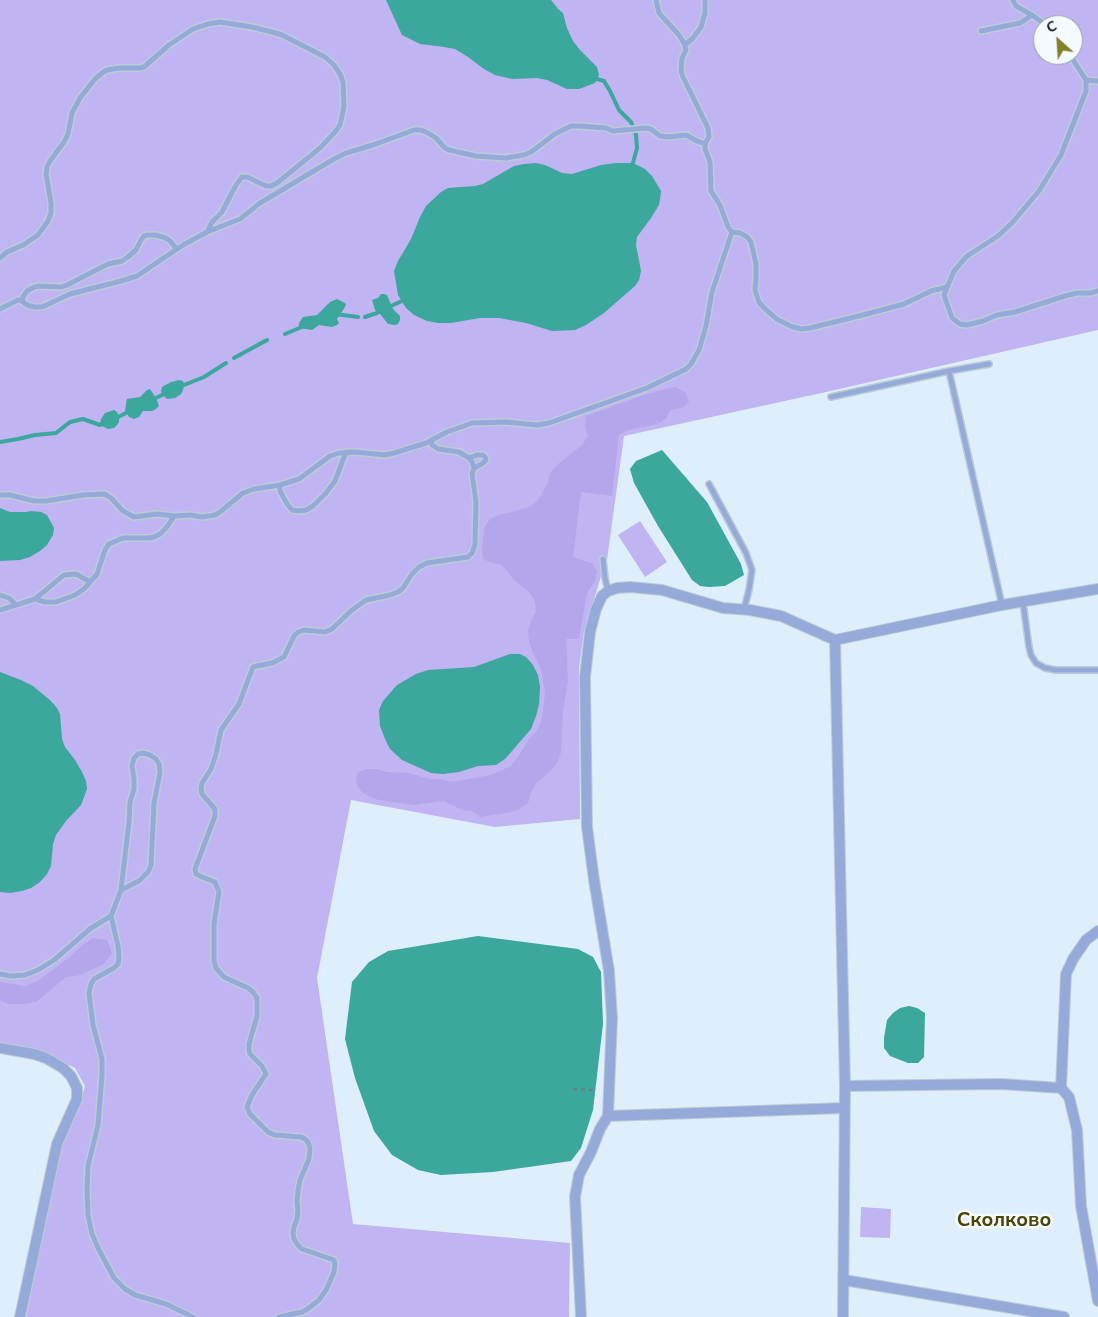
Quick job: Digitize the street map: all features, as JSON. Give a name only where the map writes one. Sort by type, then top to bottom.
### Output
[{"type":"street","points":[[581,1317],[575,1197],[579,1175],[608,1116],[612,1018],[609,971],[587,826],[585,677],[590,632],[596,609],[602,596],[608,591],[617,588],[630,587],[662,590],[723,608],[744,609],[781,616],[835,640],[1002,605],[1098,589]]},
{"type":"street","points":[[835,640],[845,1086],[843,1317]]},
{"type":"street","points":[[1098,931],[1086,940],[1073,959],[1066,974],[1061,1088],[1069,1097],[1077,1130],[1081,1206],[1098,1301]]},
{"type":"street","points":[[0,1048],[46,1058],[63,1068],[71,1076],[77,1088],[76,1099],[56,1144],[20,1317]]},
{"type":"street","points":[[845,1086],[992,1084],[1061,1088]]},
{"type":"street","points":[[608,1116],[844,1108]]},
{"type":"street","points":[[844,1280],[1064,1317]]},
{"type":"lane","points":[[656,0],[659,13],[686,45],[681,71],[708,128],[709,137],[705,144],[705,149],[710,162],[711,191],[720,205],[728,227],[732,232],[740,233],[751,242],[756,264],[755,290],[764,309],[778,320],[793,327],[801,329],[810,328],[904,304],[931,291],[947,287]]},
{"type":"lane","points":[[686,45],[694,38],[701,27],[705,13],[705,0]]},
{"type":"lane","points":[[981,31],[1020,23],[1032,16],[1016,6],[1013,0]]},
{"type":"lane","points":[[0,258],[7,252],[23,245],[38,235],[48,221],[51,203],[46,174],[47,167],[68,134],[72,113],[76,105],[87,88],[102,73],[107,70],[144,66],[169,45],[193,29],[220,22],[282,35],[325,57],[334,65],[343,82],[344,108],[340,125],[320,148],[277,183],[266,186],[247,177],[239,180],[222,212],[212,222],[207,232]]},
{"type":"lane","points":[[1076,65],[1086,80],[1086,91],[1061,155],[1039,192],[1012,223],[998,236],[967,256],[954,271],[944,295],[952,318],[960,324],[967,324],[1023,310],[1066,296],[1090,294],[1098,291]]},
{"type":"lane","points":[[1086,80],[1098,81]]},
{"type":"lane","points":[[0,309],[18,300],[27,305],[42,308],[70,294],[137,276],[177,249],[207,232],[240,219],[260,203],[316,168],[346,153],[414,130],[428,133],[449,150],[476,156],[506,158],[531,152],[571,126],[606,128],[613,131],[646,128],[651,129],[660,136],[686,135],[705,144]]},
{"type":"lane","points":[[0,495],[10,495],[34,501],[46,501],[83,495],[105,494],[123,511],[134,516],[157,514],[202,517],[215,515],[243,493],[299,479],[330,456],[346,452],[385,454],[400,451],[472,423],[506,422],[537,425],[549,423],[647,388],[686,369],[699,350],[706,326],[712,292],[732,232]]},
{"type":"lane","points":[[22,301],[23,296],[32,288],[68,285],[108,264],[128,258],[136,250],[144,236],[155,235],[169,240],[177,249]]},
{"type":"lane","points":[[831,397],[989,364]]},
{"type":"lane","points":[[949,371],[1002,605]]},
{"type":"lane","points":[[279,1317],[302,1312],[319,1300],[334,1272],[335,1264],[334,1260],[302,1249],[294,1239],[293,1233],[297,1220],[300,1180],[310,1159],[308,1142],[300,1137],[275,1135],[268,1132],[250,1114],[247,1107],[252,1095],[266,1074],[249,1050],[257,1016],[257,998],[248,988],[224,977],[216,968],[214,961],[214,924],[219,892],[215,882],[196,874],[195,869],[215,816],[215,809],[202,794],[202,783],[211,769],[221,730],[239,704],[253,668],[272,663],[284,657],[294,636],[298,632],[304,630],[326,632],[332,630],[358,604],[366,600],[398,592],[419,567],[468,557],[472,553],[475,545],[476,502],[472,462],[458,452],[438,449],[432,445],[432,440]]},
{"type":"lane","points":[[280,485],[280,491],[292,510],[306,510],[326,493],[334,481],[346,452]]},
{"type":"lane","points":[[468,458],[483,455],[485,457],[486,460],[474,468]]},
{"type":"lane","points":[[709,484],[746,553],[752,570],[744,609]]},
{"type":"lane","points":[[35,599],[45,602],[56,602],[68,599],[84,589],[97,574],[109,544],[122,538],[154,537],[167,527],[174,516]]},
{"type":"lane","points":[[603,559],[608,591]]},
{"type":"lane","points":[[0,610],[35,599],[64,575],[76,574],[90,582]]},
{"type":"lane","points":[[0,595],[9,598],[16,604]]},
{"type":"lane","points":[[1023,602],[1029,647],[1036,663],[1056,670],[1098,670]]},
{"type":"lane","points":[[121,890],[138,881],[148,872],[151,865],[154,803],[160,773],[159,764],[156,759],[143,753],[138,754],[134,758],[132,766],[134,789],[130,802],[121,890],[111,916],[118,946],[118,964],[94,979],[90,984],[89,994],[93,1025],[102,1059],[102,1075],[98,1125],[88,1166],[88,1215],[92,1234],[98,1248],[114,1278],[125,1289],[166,1304],[193,1317]]},
{"type":"lane","points":[[0,974],[11,976],[25,975],[38,970],[54,960],[91,928],[111,916]]},
{"type":"path","points":[[573,1089],[595,1090]]},
{"type":"shaded area","points":[[0,0],[1098,0],[1098,330],[624,436],[607,560],[600,559],[602,573],[584,632],[579,668],[580,819],[495,827],[351,800],[317,978],[353,1224],[570,1243],[569,1317],[26,1317],[62,1140],[81,1100],[85,1086],[75,1068],[50,1056],[0,1044]]},
{"type":"shaded area","points":[[386,0],[551,0],[563,13],[573,41],[597,67],[599,75],[595,83],[579,89],[567,89],[547,80],[537,78],[512,79],[495,75],[455,49],[420,44],[402,35]]},
{"type":"shaded area","points":[[536,163],[562,173],[572,174],[601,165],[633,163],[645,169],[652,176],[661,191],[660,199],[659,205],[637,237],[636,245],[641,271],[635,286],[604,313],[575,330],[552,331],[526,323],[499,318],[480,318],[451,323],[438,323],[427,321],[414,315],[406,308],[398,295],[394,271],[426,206],[448,188],[483,184],[514,166]]},
{"type":"shaded area","points":[[381,294],[387,295],[393,309],[400,316],[398,324],[388,324],[375,310],[372,300],[378,298]]},
{"type":"shaded area","points":[[337,299],[346,304],[337,319],[339,323],[337,325],[332,327],[319,325],[312,330],[299,328],[299,323],[303,317],[317,315],[330,302]]},
{"type":"shaded area","points":[[179,380],[183,381],[184,385],[181,394],[175,398],[167,399],[162,394],[162,387]]},
{"type":"shaded area","points":[[675,387],[685,392],[689,401],[684,407],[670,410],[666,419],[657,424],[628,430],[619,435],[612,496],[581,492],[573,557],[593,564],[597,571],[595,581],[587,593],[579,639],[566,639],[568,681],[563,711],[561,752],[558,762],[536,783],[528,803],[520,809],[511,812],[480,817],[472,811],[462,810],[444,801],[414,805],[379,800],[362,792],[356,784],[357,773],[366,769],[408,773],[451,782],[491,775],[511,766],[518,757],[541,722],[544,703],[545,692],[541,669],[532,651],[528,631],[536,612],[535,602],[530,593],[514,580],[502,565],[483,559],[484,528],[490,519],[530,507],[538,500],[548,483],[550,473],[582,445],[588,436],[585,427],[586,416],[644,395]]},
{"type":"shaded area","points":[[150,389],[159,406],[152,411],[143,411],[139,417],[134,419],[129,417],[125,410],[127,399],[140,397]]},
{"type":"shaded area","points":[[114,410],[119,417],[117,425],[114,428],[108,429],[100,425],[105,413]]},
{"type":"shaded area","points":[[662,450],[707,502],[741,564],[744,575],[725,586],[700,586],[692,580],[634,483],[630,469],[636,461]]},
{"type":"shaded area","points":[[0,508],[10,512],[31,511],[47,515],[54,528],[53,535],[47,545],[30,557],[20,560],[0,561]]},
{"type":"shaded area","points":[[640,521],[667,562],[645,577],[618,535]]},
{"type":"shaded area","points":[[510,654],[520,654],[526,657],[538,675],[540,687],[539,704],[531,729],[505,759],[496,765],[478,766],[459,772],[431,773],[402,760],[390,749],[380,726],[379,710],[383,701],[397,685],[416,674],[428,670],[474,667]]},
{"type":"shaded area","points":[[0,672],[33,686],[57,708],[60,714],[62,739],[65,747],[82,772],[87,789],[81,805],[56,835],[53,844],[51,866],[47,874],[31,888],[10,893],[0,892]]},
{"type":"shaded area","points":[[478,936],[578,949],[593,957],[601,972],[603,1024],[593,1110],[581,1148],[571,1161],[493,1172],[441,1175],[418,1170],[392,1155],[374,1131],[355,1078],[345,1039],[352,982],[369,962],[388,951]]},
{"type":"shaded area","points":[[93,938],[107,940],[112,953],[104,964],[80,975],[66,977],[36,1002],[8,1004],[0,1000],[0,982],[25,986],[38,981]]},
{"type":"shaded area","points":[[909,1006],[925,1013],[924,1057],[918,1063],[908,1063],[890,1056],[884,1048],[887,1020],[900,1008]]},
{"type":"shaded area","points":[[861,1207],[891,1209],[890,1238],[860,1237]]},
{"type":"waterway","points":[[597,79],[604,81],[619,110],[631,122],[636,135],[637,148],[633,163]]},
{"type":"waterway","points":[[388,306],[402,301]]},
{"type":"waterway","points":[[365,317],[380,310]]},
{"type":"waterway","points":[[335,314],[358,317]]},
{"type":"waterway","points":[[285,334],[302,327]]},
{"type":"waterway","points":[[234,358],[267,340]]},
{"type":"waterway","points":[[179,387],[204,377],[226,363]]},
{"type":"waterway","points":[[152,400],[166,393]]},
{"type":"waterway","points":[[114,419],[130,411]]},
{"type":"waterway","points":[[0,442],[56,433],[70,422],[83,419],[100,425],[103,423]]},
{"type":"district","name":"Сколково","points":[[1004,1221]]}]
